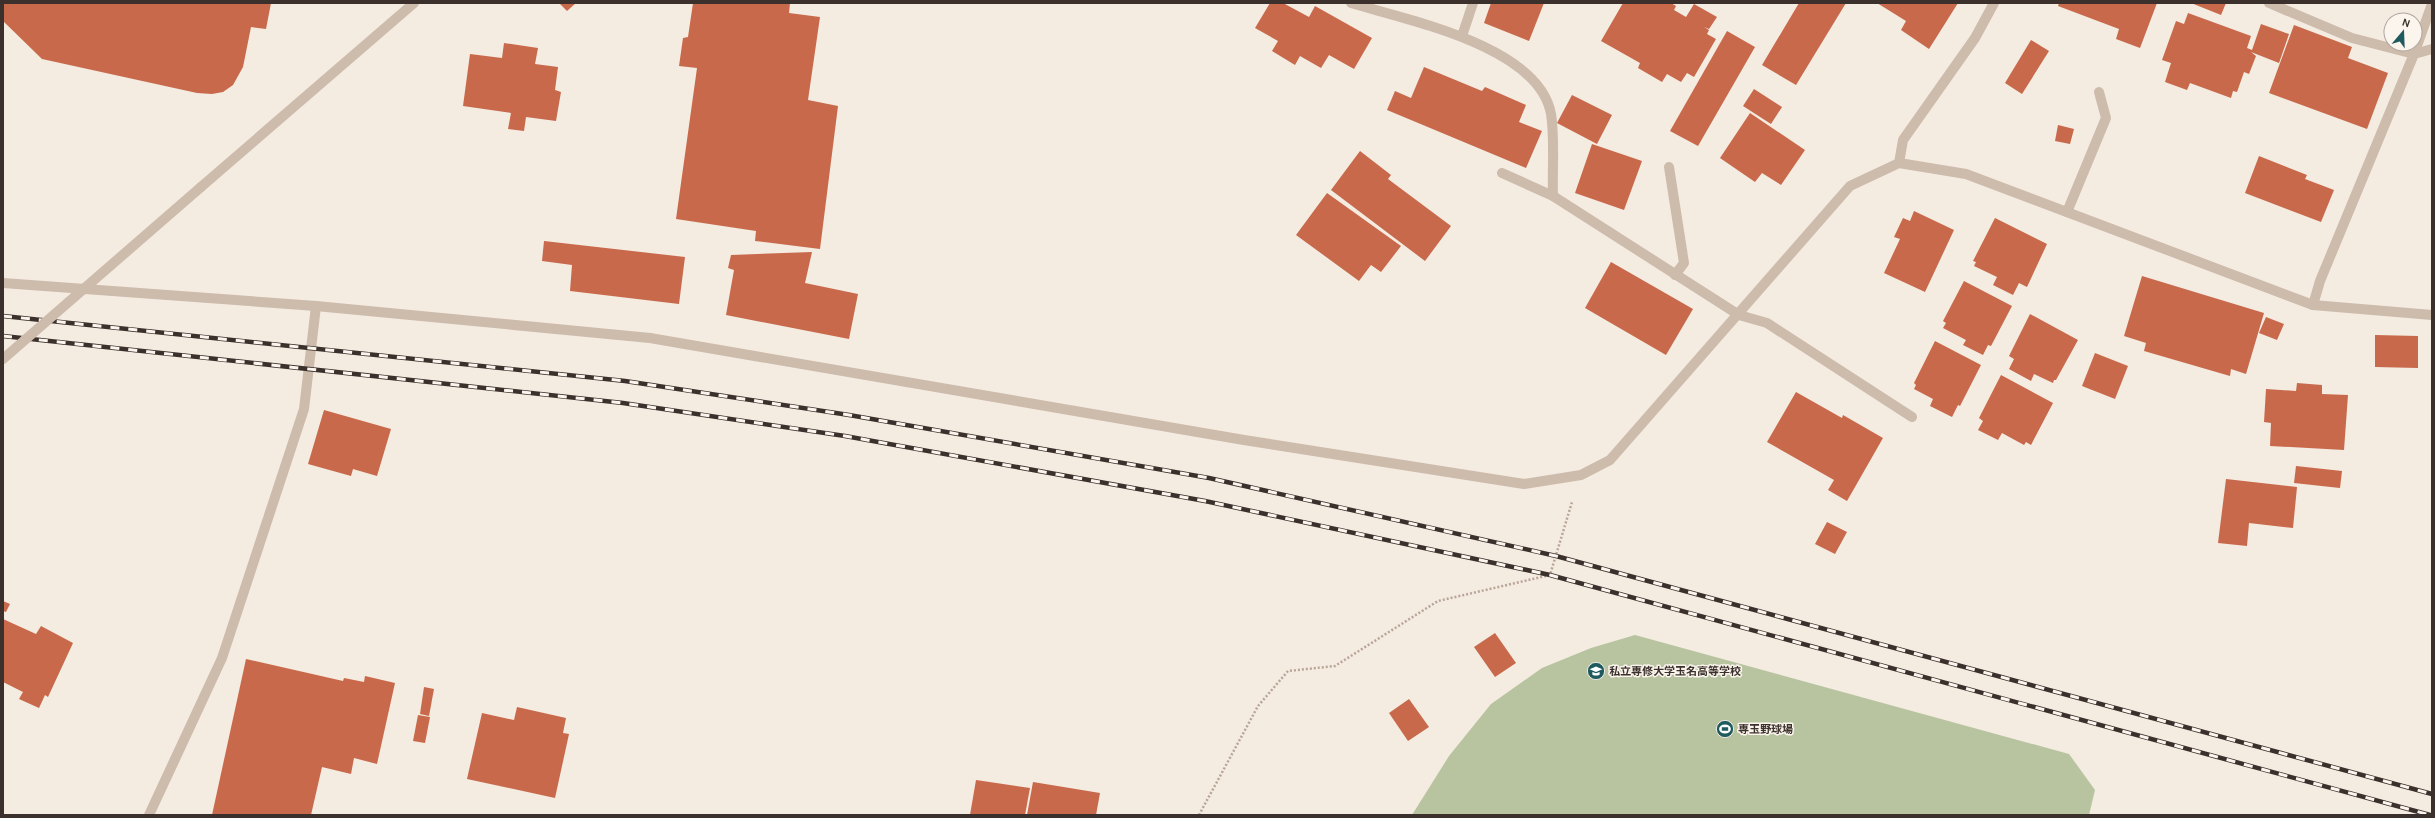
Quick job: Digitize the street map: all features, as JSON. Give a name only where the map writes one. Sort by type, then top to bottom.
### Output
[{"type":"street","points":[[3,360],[414,3]]},
{"type":"street","points":[[1351,3],[1462,36],[1506,57],[1539,86],[1551,114],[1553,196]]},
{"type":"street","points":[[1462,36],[1473,3]]},
{"type":"street","points":[[1899,163],[1903,140],[1975,38],[1994,3]]},
{"type":"street","points":[[2269,3],[2352,38],[2414,54],[2432,49]]},
{"type":"street","points":[[2313,305],[2320,281],[2414,54],[2432,4]]},
{"type":"street","points":[[2067,212],[2106,118],[2099,92]]},
{"type":"street","points":[[3,283],[316,306],[650,338],[1244,440],[1524,484],[1581,475],[1610,460],[1739,315],[1850,186],[1899,163],[1966,174],[2313,305],[2432,315]]},
{"type":"street","points":[[1669,167],[1684,263],[1675,275]]},
{"type":"street","points":[[1502,173],[1553,196],[1739,315],[1767,324],[1912,417]]},
{"type":"street","points":[[149,815],[222,658],[304,409],[316,306]]},
{"type":"path","points":[[1199,815],[1258,706],[1288,672],[1335,666],[1438,601],[1550,575],[1581,475]]},
{"type":"green space","name":"専玉野球場","points":[[1635,635],[2069,754],[2095,790],[2089,815],[1412,815],[1449,756],[1491,704],[1542,668],[1591,648]]},
{"type":"building","points":[[3,3],[271,3],[266,29],[251,27],[243,67],[233,85],[223,92],[212,94],[197,93],[42,59],[3,21]]},
{"type":"building","points":[[559,3],[576,3],[567,11]]},
{"type":"building","points":[[693,3],[790,3],[789,13],[820,17],[808,100],[838,106],[820,249],[755,241],[756,231],[676,219],[697,68],[679,66],[683,38],[688,37]]},
{"type":"building","points":[[1270,3],[1283,3],[1309,17],[1315,6],[1372,38],[1354,69],[1329,55],[1321,68],[1300,56],[1295,65],[1272,51],[1278,41],[1255,28]]},
{"type":"building","points":[[1491,3],[1544,3],[1529,41],[1484,23]]},
{"type":"building","points":[[1623,3],[1671,3],[1676,6],[1674,10],[1686,17],[1694,4],[1717,17],[1709,29],[1704,27],[1709,30],[1707,34],[1716,39],[1694,77],[1687,73],[1681,82],[1667,74],[1662,82],[1638,68],[1640,63],[1601,41]]},
{"type":"building","points":[[1799,3],[1846,3],[1796,85],[1762,65]]},
{"type":"building","points":[[1877,3],[1958,3],[1929,49],[1901,30],[1906,21]]},
{"type":"building","points":[[2059,3],[2157,3],[2140,48],[2116,39],[2119,29],[2058,6]]},
{"type":"building","points":[[2191,3],[2226,3],[2221,15]]},
{"type":"building","points":[[2188,13],[2251,36],[2247,48],[2252,50],[2261,24],[2289,34],[2279,63],[2251,52],[2256,56],[2249,74],[2244,72],[2237,92],[2233,91],[2231,98],[2190,83],[2187,90],[2165,82],[2171,63],[2162,60],[2176,21],[2184,24]]},
{"type":"building","points":[[2294,25],[2352,47],[2348,58],[2388,73],[2367,129],[2269,93]]},
{"type":"building","points":[[1727,31],[1755,47],[1698,146],[1670,131]]},
{"type":"building","points":[[2031,40],[2049,51],[2022,94],[2005,83]]},
{"type":"building","points":[[504,43],[538,48],[535,64],[558,67],[555,90],[561,92],[556,121],[526,117],[524,131],[508,129],[511,113],[463,106],[470,54],[502,58]]},
{"type":"building","points":[[1424,67],[1482,91],[1485,87],[1526,105],[1519,122],[1542,131],[1526,168],[1387,110],[1395,91],[1411,98]]},
{"type":"building","points":[[1754,89],[1782,107],[1771,124],[1743,106]]},
{"type":"building","points":[[1572,95],[1612,115],[1597,144],[1557,123]]},
{"type":"building","points":[[1750,113],[1805,150],[1781,185],[1762,173],[1755,182],[1720,158]]},
{"type":"building","points":[[2058,125],[2074,129],[2070,144],[2055,141]]},
{"type":"building","points":[[1592,144],[1642,161],[1624,210],[1575,193]]},
{"type":"building","points":[[1360,151],[1391,175],[1388,179],[1451,226],[1425,261],[1331,190]]},
{"type":"building","points":[[2259,156],[2307,175],[2305,179],[2334,190],[2321,222],[2245,193]]},
{"type":"building","points":[[1327,193],[1401,246],[1381,272],[1371,265],[1359,281],[1296,235]]},
{"type":"building","points":[[1914,211],[1954,230],[1925,292],[1884,273],[1900,239],[1894,237],[1903,218],[1910,221]]},
{"type":"building","points":[[1995,218],[2047,244],[2027,287],[2019,283],[2013,295],[1993,285],[1997,277],[1974,266],[1976,262],[1973,261]]},
{"type":"building","points":[[544,241],[685,257],[679,304],[570,291],[572,265],[542,261]]},
{"type":"building","points":[[812,252],[805,283],[858,294],[849,339],[726,315],[734,270],[728,268],[731,255]]},
{"type":"building","points":[[1611,262],[1693,309],[1666,355],[1585,308]]},
{"type":"building","points":[[2142,276],[2264,313],[2246,374],[2231,369],[2230,376],[2144,351],[2146,343],[2124,336]]},
{"type":"building","points":[[1964,281],[2012,306],[1991,346],[1988,345],[1983,355],[1963,345],[1966,340],[1943,328],[1946,323],[1943,321]]},
{"type":"building","points":[[2030,314],[2078,340],[2053,383],[2034,374],[2031,381],[2009,369],[2014,359],[2009,356]]},
{"type":"building","points":[[2266,317],[2284,324],[2277,340],[2259,333]]},
{"type":"building","points":[[2375,335],[2418,336],[2418,368],[2375,367]]},
{"type":"building","points":[[1935,341],[1981,365],[1960,406],[1958,405],[1952,417],[1930,406],[1933,399],[1914,389],[1916,385],[1914,383]]},
{"type":"building","points":[[2095,353],[2128,366],[2115,399],[2082,386]]},
{"type":"building","points":[[2001,375],[2053,403],[2031,445],[2026,442],[2024,445],[2002,433],[1998,440],[1978,430],[1983,421],[1979,418]]},
{"type":"building","points":[[2297,383],[2322,385],[2322,394],[2348,395],[2344,450],[2270,446],[2271,423],[2264,422],[2266,389],[2296,391]]},
{"type":"building","points":[[1796,392],[1842,418],[1843,415],[1883,438],[1847,501],[1828,490],[1834,480],[1767,442]]},
{"type":"building","points":[[324,410],[391,429],[377,476],[353,469],[351,476],[308,464]]},
{"type":"building","points":[[2296,466],[2342,471],[2340,488],[2294,483]]},
{"type":"building","points":[[2226,479],[2297,487],[2293,528],[2249,523],[2247,546],[2218,543]]},
{"type":"building","points":[[1827,522],[1847,532],[1835,554],[1815,544]]},
{"type":"building","points":[[3,601],[10,604],[6,612],[3,611]]},
{"type":"building","points":[[3,619],[36,634],[41,626],[73,643],[48,697],[45,695],[39,708],[19,699],[23,692],[3,682]]},
{"type":"building","points":[[1495,633],[1516,663],[1495,677],[1474,647]]},
{"type":"building","points":[[246,659],[343,681],[344,678],[364,682],[365,676],[395,683],[377,764],[354,758],[351,774],[322,767],[311,815],[212,815]]},
{"type":"building","points":[[424,687],[434,689],[429,716],[420,714]]},
{"type":"building","points":[[1409,699],[1429,727],[1408,741],[1389,713]]},
{"type":"building","points":[[517,707],[566,718],[563,733],[569,734],[555,798],[467,779],[482,713],[514,720]]},
{"type":"building","points":[[418,715],[430,717],[425,743],[413,741]]},
{"type":"building","points":[[976,780],[1030,788],[1025,815],[970,815]]},
{"type":"building","points":[[1033,782],[1100,793],[1096,815],[1027,815]]},
{"type":"railway","points":[[3,316],[625,381],[849,415],[1209,478],[1556,556],[2432,794]]},
{"type":"railway","points":[[3,336],[623,403],[845,436],[1205,501],[1550,575],[2430,815]]},
{"type":"place","name":"私立専修大学玉名高等学校","points":[[1596,671]]},
{"type":"place","name":"専玉野球場","points":[[1725,729]]}]
